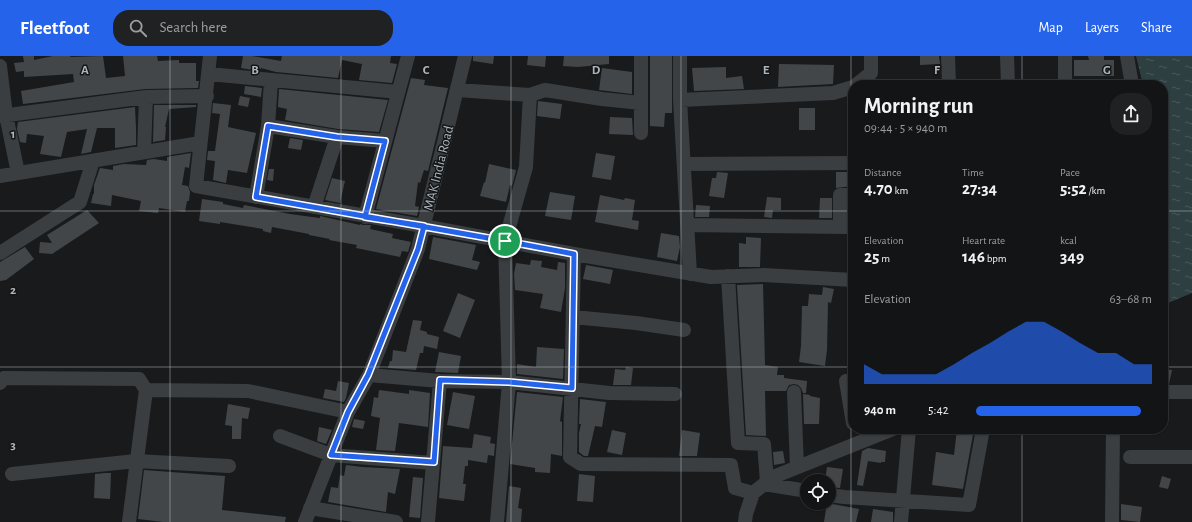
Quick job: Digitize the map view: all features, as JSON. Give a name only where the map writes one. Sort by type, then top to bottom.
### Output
[{"type":"street","points":[[210,56],[207,96],[200,143],[196,186],[690,274],[711,277],[764,275],[848,280]]},
{"type":"street","points":[[365,217],[408,56]]},
{"type":"street","name":"MAK India Road","points":[[305,522],[348,412],[368,375],[418,249],[465,56]]},
{"type":"street","points":[[641,56],[641,133]]},
{"type":"street","points":[[680,56],[680,100],[690,274]]},
{"type":"street","points":[[862,80],[871,72],[871,56]]},
{"type":"street","points":[[948,56],[949,80]]},
{"type":"street","points":[[1007,56],[1008,80]]},
{"type":"street","points":[[1065,56],[1065,80]]},
{"type":"street","points":[[1127,56],[1131,80]]},
{"type":"street","points":[[0,66],[3,116],[18,174]]},
{"type":"street","points":[[209,74],[398,92]]},
{"type":"street","points":[[256,197],[268,126],[272,81]]},
{"type":"street","points":[[680,100],[833,93],[848,88]]},
{"type":"street","points":[[457,90],[530,95],[545,90],[602,99],[641,103]]},
{"type":"street","points":[[497,522],[509,382],[505,241],[526,167],[530,95]]},
{"type":"street","points":[[3,116],[146,97],[207,96]]},
{"type":"street","points":[[144,152],[146,97]]},
{"type":"street","points":[[268,126],[337,137],[385,141]]},
{"type":"street","points":[[314,207],[337,137]]},
{"type":"street","points":[[0,176],[200,143]]},
{"type":"street","points":[[0,253],[80,202],[93,161]]},
{"type":"street","points":[[684,164],[848,163]]},
{"type":"street","points":[[688,225],[844,227],[840,195],[848,195]]},
{"type":"street","points":[[574,254],[570,457],[580,464],[731,465],[735,488],[753,493]]},
{"type":"street","points":[[728,276],[738,443],[764,444],[765,483]]},
{"type":"street","points":[[573,317],[636,323],[684,330]]},
{"type":"street","points":[[368,375],[440,380],[509,382],[609,393],[674,394]]},
{"type":"street","points":[[0,383],[4,378],[139,379],[146,390],[129,522],[134,522]]},
{"type":"street","points":[[428,522],[440,380]]},
{"type":"street","points":[[846,381],[848,393]]},
{"type":"street","points":[[146,390],[248,391],[348,412]]},
{"type":"street","points":[[794,392],[797,467]]},
{"type":"street","points":[[1168,392],[1192,392]]},
{"type":"street","points":[[855,434],[856,443]]},
{"type":"street","points":[[745,522],[753,493],[772,477],[880,434]]},
{"type":"street","points":[[901,522],[909,434]]},
{"type":"street","points":[[836,496],[969,505],[982,434]]},
{"type":"street","points":[[1112,522],[1113,434]]},
{"type":"street","points":[[280,436],[331,455],[434,462]]},
{"type":"street","points":[[1130,457],[1192,457]]},
{"type":"street","points":[[12,474],[136,462],[229,466]]},
{"type":"street","points":[[765,483],[800,490]]},
{"type":"street","points":[[310,508],[396,522]]},
{"type":"water","points":[[1136,56],[1192,56],[1192,293],[1168,303],[1168,80],[1142,80]]},
{"type":"building","points":[[23,56],[34,56],[34,60],[53,56],[103,56],[106,78],[125,76],[123,56],[157,56],[158,61],[179,60],[179,63],[196,63],[196,81],[199,81],[198,88],[145,89],[23,104],[21,91],[74,82],[73,74],[24,77],[24,71],[16,72],[14,63],[24,62]]},
{"type":"building","points":[[243,56],[281,61],[282,56],[391,56],[390,63],[397,64],[392,83],[359,80],[362,64],[342,60],[338,78],[276,72],[254,67],[253,70],[241,68]]},
{"type":"building","points":[[473,56],[494,56],[493,64],[473,61]]},
{"type":"building","points":[[528,56],[546,56],[545,67],[527,65]]},
{"type":"building","points":[[564,56],[609,56],[609,64],[578,67],[563,66]]},
{"type":"building","points":[[650,56],[672,56],[672,113],[665,113],[664,127],[650,126]]},
{"type":"building","points":[[920,56],[939,56],[940,64],[920,65]]},
{"type":"building","points":[[1088,56],[1104,56],[1104,60],[1114,60],[1114,76],[1074,76],[1074,60],[1089,60]]},
{"type":"building","points":[[779,64],[834,65],[833,84],[778,87]]},
{"type":"building","points":[[726,67],[726,78],[742,76],[744,89],[694,91],[692,68]]},
{"type":"building","points":[[602,68],[632,72],[632,94],[599,90]]},
{"type":"building","points":[[411,78],[425,80],[424,85],[448,88],[428,171],[424,170],[420,183],[418,182],[415,206],[419,207],[417,216],[376,209]]},
{"type":"building","points":[[245,86],[262,88],[261,97],[244,94]]},
{"type":"building","points":[[279,89],[388,100],[379,132],[338,129],[285,120],[287,109],[278,107]]},
{"type":"building","points":[[240,96],[250,98],[248,107],[238,105]]},
{"type":"building","points":[[538,101],[562,104],[560,119],[537,116]]},
{"type":"building","points":[[213,103],[231,105],[228,127],[256,133],[247,173],[228,170],[226,183],[213,180],[215,161],[207,160],[208,151],[215,151],[220,114],[212,113]]},
{"type":"building","points":[[154,105],[196,105],[196,107],[169,109],[165,127],[165,140],[153,142]]},
{"type":"building","points":[[135,107],[136,145],[115,148],[115,128],[97,128],[91,152],[81,154],[87,129],[67,132],[61,157],[40,154],[44,136],[27,134],[26,143],[20,142],[17,129],[18,122]]},
{"type":"building","points":[[799,108],[815,108],[815,130],[799,130]]},
{"type":"building","points":[[610,117],[632,118],[633,135],[609,134]]},
{"type":"building","points":[[290,138],[303,140],[301,150],[288,148]]},
{"type":"building","points":[[191,153],[189,168],[185,167],[182,185],[188,186],[190,192],[189,201],[187,201],[185,212],[159,208],[158,213],[139,211],[141,201],[112,195],[111,206],[91,203],[94,194],[94,185],[100,168],[113,170],[113,166],[124,164],[146,165],[147,160],[154,159],[167,161],[167,157]]},
{"type":"building","points":[[596,153],[615,156],[611,180],[592,177]]},
{"type":"building","points":[[489,164],[516,170],[512,186],[510,185],[506,202],[480,196],[484,182],[485,183]]},
{"type":"building","points":[[269,169],[274,169],[273,181],[267,180]]},
{"type":"building","points":[[717,172],[728,173],[724,198],[709,196],[712,178],[716,178]]},
{"type":"building","points":[[836,172],[848,172],[848,187],[836,188]]},
{"type":"building","points":[[332,178],[345,181],[340,203],[325,200]]},
{"type":"building","points":[[550,192],[575,196],[571,220],[545,216]]},
{"type":"building","points":[[600,195],[624,200],[625,198],[635,200],[632,220],[639,221],[638,230],[595,222]]},
{"type":"building","points":[[767,197],[781,198],[781,210],[773,210],[772,218],[764,217]]},
{"type":"building","points":[[820,198],[832,198],[832,218],[819,218]]},
{"type":"building","points":[[202,199],[223,202],[223,204],[243,208],[244,205],[290,214],[320,218],[320,216],[360,225],[371,225],[370,229],[393,234],[392,238],[411,242],[408,252],[402,251],[400,257],[356,248],[357,245],[272,227],[271,233],[263,231],[263,229],[220,222],[220,224],[199,221]]},
{"type":"building","points":[[696,205],[710,206],[709,217],[695,217]]},
{"type":"building","points":[[87,210],[99,223],[52,254],[39,253],[40,242],[52,243],[47,235]]},
{"type":"building","points":[[661,233],[679,236],[680,247],[677,261],[657,257]]},
{"type":"building","points":[[433,237],[476,245],[472,260],[480,262],[477,270],[429,259]]},
{"type":"building","points":[[746,237],[761,238],[760,267],[739,267],[739,243],[746,244]]},
{"type":"building","points":[[25,247],[34,259],[6,280],[0,281],[0,262]]},
{"type":"building","points":[[531,260],[542,261],[541,267],[557,270],[558,262],[565,263],[565,288],[561,312],[540,308],[543,294],[515,290],[514,274],[516,263],[530,265]]},
{"type":"building","points":[[586,265],[613,270],[610,284],[583,279]]},
{"type":"building","points":[[763,284],[765,365],[778,367],[777,375],[784,375],[784,378],[807,381],[806,393],[803,393],[798,385],[794,384],[789,385],[786,391],[765,391],[766,436],[746,435],[737,285]]},
{"type":"building","points":[[823,287],[834,289],[831,303],[828,302],[827,350],[825,366],[799,362],[802,306],[808,306],[809,294],[822,295]]},
{"type":"building","points":[[458,293],[475,300],[460,338],[443,331]]},
{"type":"building","points":[[413,320],[422,321],[420,330],[427,332],[427,334],[439,337],[437,349],[424,346],[423,353],[420,353],[416,370],[388,368],[390,361],[392,361],[393,350],[406,352]]},
{"type":"building","points":[[537,347],[564,349],[563,379],[517,374],[517,364],[536,367]]},
{"type":"building","points":[[439,352],[461,356],[458,373],[435,372]]},
{"type":"building","points":[[626,367],[633,368],[631,385],[613,385],[615,369],[625,370]]},
{"type":"building","points":[[1168,370],[1172,370],[1168,384]]},
{"type":"building","points":[[338,381],[349,383],[344,402],[323,398],[325,389],[336,391]]},
{"type":"building","points":[[379,390],[409,394],[409,390],[430,393],[428,427],[399,423],[395,451],[376,450],[380,418],[371,416],[374,397],[378,398]]},
{"type":"building","points":[[453,392],[475,396],[469,429],[447,425]]},
{"type":"building","points":[[517,392],[563,397],[560,421],[562,422],[562,456],[551,454],[550,473],[535,472],[535,468],[510,464]]},
{"type":"building","points":[[803,394],[820,398],[819,424],[804,424]]},
{"type":"building","points":[[580,399],[606,402],[602,427],[595,426],[588,456],[584,456],[579,452],[579,433],[581,424],[579,424]]},
{"type":"building","points":[[228,404],[250,408],[248,419],[242,418],[241,439],[232,439],[232,426],[225,425]]},
{"type":"building","points":[[354,419],[365,421],[363,429],[352,427]]},
{"type":"building","points":[[319,427],[332,430],[326,444],[317,441]]},
{"type":"building","points":[[612,430],[626,433],[622,455],[607,452]]},
{"type":"building","points":[[682,430],[700,433],[697,456],[679,456]]},
{"type":"building","points":[[474,434],[491,437],[490,443],[495,444],[494,456],[488,455],[487,463],[468,460],[468,466],[465,466],[463,484],[466,484],[464,501],[439,498],[443,446],[472,448]]},
{"type":"building","points":[[956,434],[973,434],[963,489],[932,485],[936,452],[954,455]]},
{"type":"building","points":[[868,448],[886,451],[885,462],[881,463],[868,461],[863,486],[857,485],[862,451]]},
{"type":"building","points":[[783,451],[785,463],[774,465],[773,452]]},
{"type":"building","points":[[346,465],[400,469],[395,494],[388,492],[386,512],[328,502],[331,487],[338,488],[340,475],[344,476]]},
{"type":"building","points":[[827,467],[843,469],[840,488],[836,488],[836,474],[826,474]]},
{"type":"building","points":[[144,470],[225,476],[222,510],[286,517],[285,522],[163,522],[138,519]]},
{"type":"building","points":[[111,473],[110,499],[94,498],[95,474]]},
{"type":"building","points":[[579,474],[595,476],[593,502],[577,501]]},
{"type":"building","points":[[1162,476],[1171,479],[1168,489],[1159,487]]},
{"type":"building","points":[[413,477],[423,478],[420,518],[409,517]]},
{"type":"building","points":[[509,486],[521,488],[518,508],[522,509],[521,522],[506,522]]},
{"type":"building","points":[[1121,504],[1142,507],[1140,522],[1121,520]]},
{"type":"building","points":[[836,505],[859,509],[856,522],[824,522],[826,510],[836,510]]},
{"type":"building","points":[[873,509],[893,512],[893,522],[871,522]]},
{"type":"route","points":[[505,241],[424,226],[365,217],[256,197],[268,126],[337,137],[385,141],[365,217],[424,226],[418,249],[368,375],[348,412],[331,455],[434,462],[440,380],[509,382],[572,388],[574,254],[505,241]]}]
